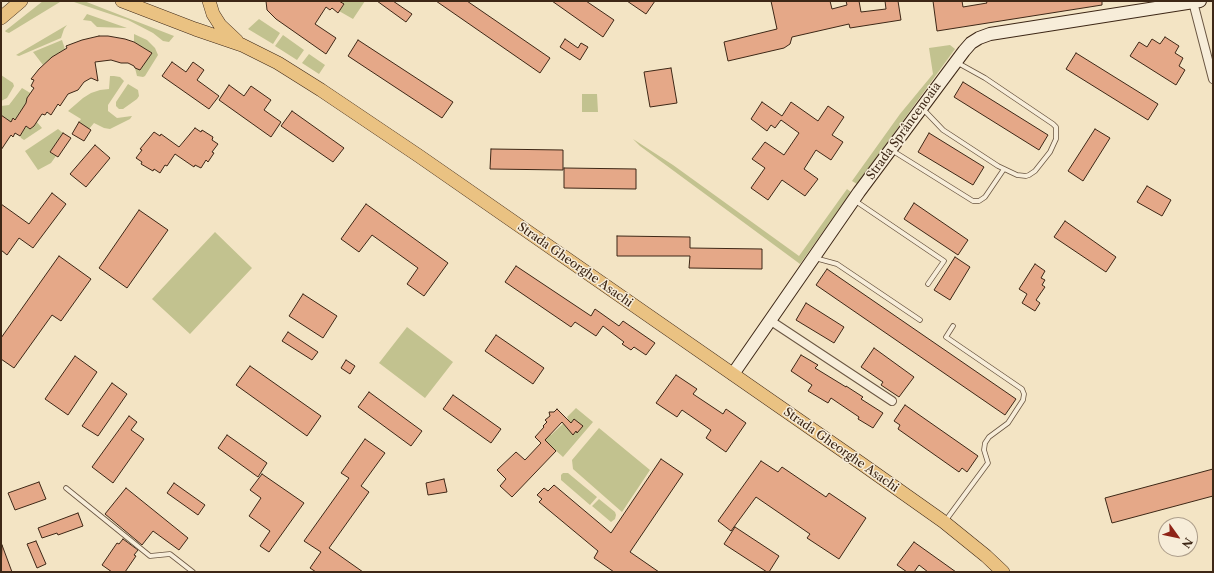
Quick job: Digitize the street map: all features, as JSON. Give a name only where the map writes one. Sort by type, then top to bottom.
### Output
[{"type":"main road","points":[[1,18],[21,1]]},
{"type":"main road","name":"Strada Gheorghe Asachi","points":[[122,1],[242,45],[278,63],[376,127],[944,522],[986,556],[1003,572]]},
{"type":"main road","points":[[209,1],[213,14],[220,25],[242,45]]},
{"type":"street","name":"Strada Sprâncenoaia","points":[[733,374],[854,200],[955,62],[972,42],[990,34],[1152,6],[1197,2]]},
{"type":"street","points":[[1197,2],[1213,79]]},
{"type":"street","points":[[771,321],[892,401]]},
{"type":"lane","points":[[922,107],[943,130],[1004,169],[1017,175],[1026,176],[1035,171],[1050,152],[1056,139],[1056,128],[1046,119],[971,69],[955,62]]},
{"type":"lane","points":[[890,150],[973,201],[979,201],[985,197],[1004,169]]},
{"type":"lane","points":[[854,200],[944,261],[928,284]]},
{"type":"lane","points":[[814,258],[837,264],[920,320]]},
{"type":"lane","points":[[944,522],[988,463],[984,450],[985,443],[989,437],[1008,423],[1023,400],[1024,394],[1022,389],[946,337],[953,326]]},
{"type":"lane","points":[[66,488],[150,556],[170,554],[193,572]]},
{"type":"green space","points":[[43,1],[67,1],[60,2],[9,33],[5,31]]},
{"type":"green space","points":[[71,1],[84,1],[174,36],[169,42],[163,41],[153,33],[128,20]]},
{"type":"green space","points":[[343,1],[365,1],[353,19],[339,11],[344,5],[342,3]]},
{"type":"green space","points":[[87,14],[127,28],[97,27],[91,21],[83,20]]},
{"type":"green space","points":[[259,19],[280,33],[273,44],[248,29]]},
{"type":"green space","points":[[67,25],[61,38],[19,56],[16,55]]},
{"type":"green space","points":[[134,34],[147,40],[155,48],[158,55],[143,77],[137,76],[135,68],[140,70],[151,53],[134,42]]},
{"type":"green space","points":[[283,35],[304,50],[297,60],[275,46]]},
{"type":"green space","points":[[62,40],[65,49],[43,65],[33,52]]},
{"type":"green space","points":[[950,45],[955,49],[857,184],[852,181],[900,114],[933,74],[929,48]]},
{"type":"green space","points":[[309,54],[325,65],[319,74],[302,63]]},
{"type":"green space","points":[[1,75],[13,83],[14,86],[7,98],[1,101]]},
{"type":"green space","points":[[110,76],[120,77],[124,81],[108,105],[108,111],[117,118],[132,116],[130,119],[110,129],[94,123],[89,129],[79,122],[81,119],[68,111],[91,93],[109,89]]},
{"type":"green space","points":[[128,84],[138,90],[139,96],[123,109],[119,109],[116,106],[116,102]]},
{"type":"green space","points":[[22,88],[32,94],[26,103],[27,104],[15,120],[13,118],[11,122],[1,115],[1,106],[9,105]]},
{"type":"green space","points":[[582,94],[597,94],[598,112],[582,112]]},
{"type":"green space","points":[[36,121],[42,128],[24,140],[21,138],[20,136],[26,126],[30,129],[35,125]]},
{"type":"green space","points":[[58,129],[63,133],[50,152],[56,156],[51,163],[38,170],[25,151]]},
{"type":"green space","points":[[633,139],[673,165],[799,256],[847,189],[851,192],[800,264],[640,146]]},
{"type":"green space","points":[[215,232],[252,268],[190,334],[152,299]]},
{"type":"green space","points":[[407,327],[453,362],[425,398],[379,363]]},
{"type":"green space","points":[[576,408],[593,422],[563,457],[544,440],[549,434],[551,435],[568,419],[567,417]]},
{"type":"green space","points":[[599,428],[650,470],[622,512],[573,469],[572,460]]},
{"type":"green space","points":[[563,473],[568,473],[597,497],[590,505],[561,480],[561,475]]},
{"type":"green space","points":[[599,499],[615,512],[615,519],[611,522],[592,506]]},
{"type":"building","points":[[266,1],[339,1],[344,4],[338,13],[332,8],[330,10],[326,7],[315,24],[336,38],[326,54],[276,19],[267,10]]},
{"type":"building","points":[[377,1],[393,1],[412,14],[406,22]]},
{"type":"building","points":[[436,1],[467,1],[550,58],[540,73]]},
{"type":"building","points":[[552,1],[586,1],[614,20],[603,37]]},
{"type":"building","points":[[627,1],[655,1],[646,14]]},
{"type":"building","points":[[771,1],[830,1],[832,9],[847,5],[846,1],[859,1],[861,12],[886,9],[885,1],[898,1],[901,20],[850,28],[849,24],[792,37],[790,44],[784,48],[728,61],[724,42],[777,29]]},
{"type":"building","points":[[933,1],[962,1],[963,7],[987,3],[986,1],[1102,1],[1102,5],[937,31]]},
{"type":"building","points":[[99,36],[125,39],[134,42],[152,53],[140,70],[128,63],[121,63],[111,60],[95,62],[98,81],[91,78],[84,82],[78,90],[68,94],[60,106],[58,104],[51,115],[47,112],[45,115],[42,114],[34,126],[30,129],[26,126],[20,136],[15,133],[13,137],[11,135],[1,150],[1,115],[11,122],[13,118],[15,120],[34,88],[31,86],[34,80],[31,79],[39,69],[52,57],[67,48],[66,46]]},
{"type":"building","points":[[1165,37],[1179,46],[1175,53],[1183,58],[1179,66],[1185,70],[1176,85],[1130,56],[1139,42],[1147,47],[1152,39],[1160,44]]},
{"type":"building","points":[[565,39],[578,48],[581,43],[588,47],[580,60],[560,47]]},
{"type":"building","points":[[358,40],[453,102],[442,118],[348,56]]},
{"type":"building","points":[[1076,53],[1158,104],[1148,120],[1066,69]]},
{"type":"building","points":[[172,62],[186,72],[193,62],[204,70],[197,80],[219,96],[209,109],[162,76]]},
{"type":"building","points":[[671,68],[677,103],[650,107],[644,72]]},
{"type":"building","points":[[963,82],[1048,135],[1039,150],[954,97]]},
{"type":"building","points":[[229,85],[244,96],[251,86],[271,100],[264,110],[281,122],[271,137],[219,100]]},
{"type":"building","points":[[762,102],[782,116],[791,102],[818,121],[828,106],[844,117],[832,135],[843,142],[831,160],[816,150],[804,169],[818,179],[805,196],[782,180],[768,200],[751,188],[765,168],[752,159],[765,142],[784,155],[799,133],[781,120],[775,128],[771,125],[767,131],[751,119]]},
{"type":"building","points":[[292,111],[344,148],[333,162],[281,126]]},
{"type":"building","points":[[79,122],[91,130],[84,141],[72,134]]},
{"type":"building","points":[[195,128],[201,132],[202,130],[213,137],[212,140],[218,144],[212,152],[214,153],[208,162],[206,160],[201,168],[195,165],[194,167],[175,154],[160,173],[141,164],[142,162],[136,158],[142,150],[140,149],[154,132],[160,136],[161,134],[179,147]]},
{"type":"building","points":[[1095,129],[1110,138],[1083,181],[1068,171]]},
{"type":"building","points":[[63,133],[71,138],[58,157],[50,152]]},
{"type":"building","points":[[929,133],[984,167],[973,185],[918,152]]},
{"type":"building","points":[[95,145],[110,158],[86,187],[70,174]]},
{"type":"building","points":[[491,149],[563,150],[563,170],[490,169]]},
{"type":"building","points":[[564,168],[636,169],[636,189],[564,188]]},
{"type":"building","points":[[1147,186],[1171,200],[1162,216],[1137,202]]},
{"type":"building","points":[[52,193],[66,204],[33,248],[19,238],[7,255],[1,250],[1,204],[29,224]]},
{"type":"building","points":[[914,203],[968,240],[958,255],[904,219]]},
{"type":"building","points":[[366,204],[448,263],[424,296],[407,284],[418,268],[372,235],[359,252],[341,239]]},
{"type":"building","points":[[139,210],[168,230],[127,288],[99,268]]},
{"type":"building","points":[[1065,221],[1116,257],[1106,272],[1054,237]]},
{"type":"building","points":[[617,236],[690,237],[690,248],[762,249],[762,269],[689,268],[690,256],[617,256]]},
{"type":"building","points":[[59,256],[91,279],[61,321],[52,315],[14,368],[1,359],[1,338]]},
{"type":"building","points":[[955,257],[970,267],[950,300],[934,290]]},
{"type":"building","points":[[1035,264],[1045,271],[1041,278],[1045,280],[1042,285],[1045,287],[1036,300],[1040,303],[1035,311],[1022,303],[1027,294],[1019,289]]},
{"type":"building","points":[[516,266],[591,316],[595,309],[619,326],[623,321],[655,343],[646,355],[634,347],[631,350],[622,344],[624,342],[603,326],[596,336],[575,322],[571,327],[505,282]]},
{"type":"building","points":[[827,269],[1016,399],[1005,415],[816,285]]},
{"type":"building","points":[[303,294],[337,316],[323,338],[289,316]]},
{"type":"building","points":[[806,303],[844,327],[834,343],[796,320]]},
{"type":"building","points":[[288,332],[318,352],[312,360],[282,341]]},
{"type":"building","points":[[496,335],[544,368],[533,384],[485,351]]},
{"type":"building","points":[[874,348],[914,377],[899,397],[881,385],[883,382],[861,367]]},
{"type":"building","points":[[801,355],[818,365],[815,368],[863,397],[861,399],[883,413],[873,428],[858,419],[859,417],[831,398],[828,403],[808,391],[812,385],[791,371]]},
{"type":"building","points":[[75,356],[97,372],[68,415],[45,399]]},
{"type":"building","points":[[346,360],[355,366],[350,374],[341,368]]},
{"type":"building","points":[[250,366],[321,416],[307,436],[236,385]]},
{"type":"building","points":[[676,375],[697,389],[693,394],[723,414],[726,409],[746,423],[726,452],[706,438],[711,430],[682,410],[677,417],[656,403]]},
{"type":"building","points":[[112,383],[127,394],[98,436],[82,426]]},
{"type":"building","points":[[369,392],[422,431],[411,446],[358,407]]},
{"type":"building","points":[[453,395],[501,429],[491,443],[443,409]]},
{"type":"building","points":[[905,405],[978,456],[967,472],[962,468],[959,472],[898,429],[900,425],[894,421]]},
{"type":"building","points":[[557,409],[571,423],[574,419],[583,426],[573,435],[562,422],[545,440],[556,451],[512,497],[500,486],[506,479],[497,470],[516,452],[525,460],[541,443],[535,437],[547,422],[545,420],[550,416],[549,412],[554,412]]},
{"type":"building","points":[[129,416],[137,422],[131,430],[144,439],[113,483],[92,467]]},
{"type":"building","points":[[227,435],[267,463],[258,477],[218,448]]},
{"type":"building","points":[[365,439],[385,453],[361,486],[369,492],[329,548],[363,572],[316,572],[310,568],[321,552],[304,541],[349,478],[341,473]]},
{"type":"building","points":[[661,459],[683,474],[630,552],[659,572],[614,572],[594,558],[598,551],[539,502],[542,499],[537,495],[544,488],[548,491],[554,485],[611,533]]},
{"type":"building","points":[[761,461],[778,472],[782,467],[826,497],[829,493],[866,518],[839,559],[807,538],[810,534],[756,497],[731,531],[718,521]]},
{"type":"building","points":[[1213,469],[1213,496],[1112,523],[1105,498]]},
{"type":"building","points":[[262,474],[304,503],[269,552],[260,546],[270,531],[249,516],[261,498],[250,490]]},
{"type":"building","points":[[444,479],[447,492],[428,495],[426,483]]},
{"type":"building","points":[[39,482],[46,499],[15,510],[8,493]]},
{"type":"building","points":[[174,483],[205,505],[198,515],[167,493]]},
{"type":"building","points":[[126,488],[188,538],[179,550],[153,531],[142,545],[105,514]]},
{"type":"building","points":[[78,513],[83,526],[58,535],[57,533],[42,538],[38,528]]},
{"type":"building","points":[[735,527],[779,556],[769,572],[724,544]]},
{"type":"building","points":[[123,539],[138,550],[134,555],[136,556],[125,572],[112,572],[102,565],[117,543],[119,544]]},
{"type":"building","points":[[36,541],[46,564],[37,568],[27,544]]},
{"type":"building","points":[[914,542],[956,572],[928,572],[919,565],[914,572],[907,572],[897,565]]},
{"type":"building","points":[[2,545],[12,572],[1,572]]}]
